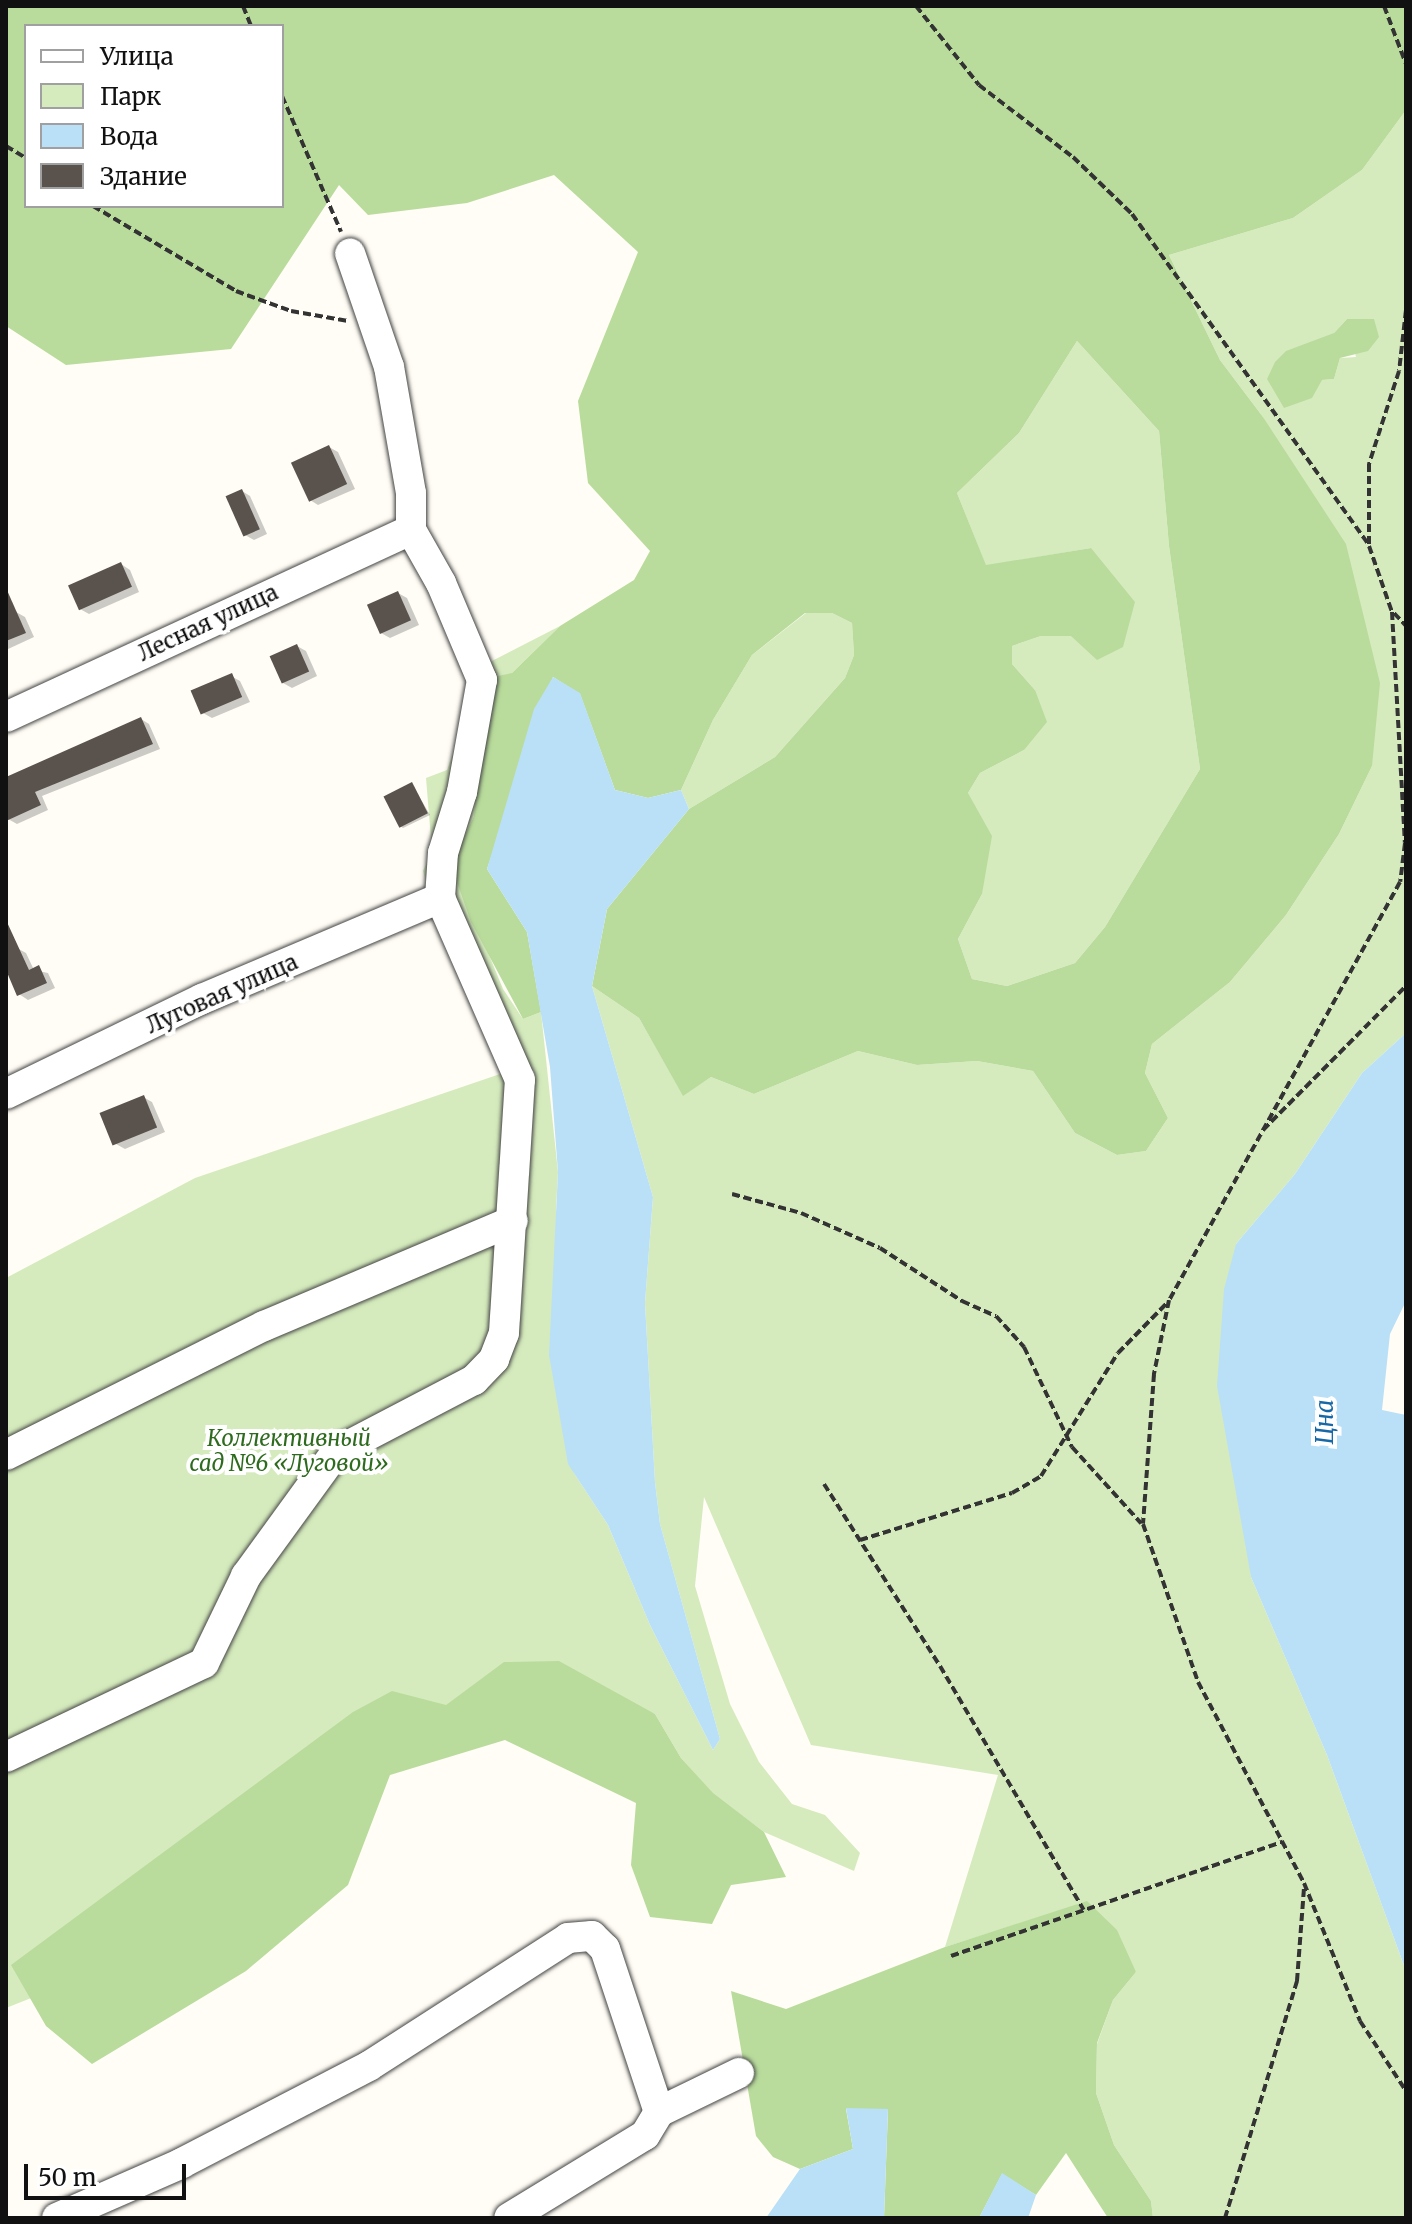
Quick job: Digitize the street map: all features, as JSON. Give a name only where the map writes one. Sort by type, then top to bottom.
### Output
[{"type":"street","points":[[6,1757],[204,1663],[265,1547],[345,1443],[485,1371],[504,1333],[520,1080],[440,898],[443,853],[462,792],[482,680],[441,583],[411,530],[411,493],[389,367],[350,253]]},
{"type":"street","name":"Лесная улица","points":[[6,717],[411,530]]},
{"type":"street","name":"Луговая улица","points":[[6,1094],[202,999],[440,898]]},
{"type":"street","points":[[6,1455],[264,1326],[513,1221]]},
{"type":"street","points":[[57,2218],[182,2163],[369,2066],[581,1935],[605,1949],[659,2112]]},
{"type":"street","points":[[509,2218],[645,2135],[659,2112],[739,2073]]},
{"type":"path","points":[[860,1540],[1012,1493],[1041,1476],[1118,1353],[1169,1300],[1400,882],[1405,843],[1392,612],[1369,546],[1132,214],[1073,157],[979,85],[916,6]]},
{"type":"path","points":[[1384,6],[1406,64]]},
{"type":"path","points":[[284,101],[350,253]]},
{"type":"path","points":[[6,146],[24,157]]},
{"type":"path","points":[[96,208],[236,291],[291,311],[374,325]]},
{"type":"path","points":[[1369,546],[1369,464],[1399,371],[1406,310]]},
{"type":"path","points":[[1392,612],[1406,626]]},
{"type":"path","points":[[1258,1134],[1406,986]]},
{"type":"path","points":[[732,1194],[801,1213],[880,1248],[962,1301],[996,1316],[1024,1347],[1066,1434],[1143,1524],[1198,1682],[1304,1883],[1360,2021],[1406,2091]]},
{"type":"path","points":[[1143,1524],[1154,1374],[1169,1300]]},
{"type":"path","points":[[824,1484],[1084,1910]]},
{"type":"path","points":[[951,1956],[1283,1842]]},
{"type":"path","points":[[1225,2218],[1297,1981],[1304,1883]]},
{"type":"green space","points":[[6,6],[1406,6],[1406,110],[1362,170],[1293,218],[1169,255],[1220,360],[1263,417],[1346,544],[1380,683],[1372,766],[1339,834],[1286,915],[1230,982],[1152,1044],[1145,1073],[1168,1118],[1146,1151],[1117,1155],[1075,1133],[1033,1071],[977,1061],[917,1065],[858,1051],[754,1094],[711,1077],[683,1096],[639,1018],[592,986],[607,909],[689,809],[775,757],[845,678],[854,655],[852,623],[832,613],[805,613],[752,655],[713,720],[681,790],[648,798],[615,790],[580,694],[553,677],[487,869],[527,932],[541,1012],[523,1019],[471,922],[451,865],[474,816],[478,733],[493,677],[512,673],[560,626],[634,580],[650,551],[588,483],[578,401],[638,252],[554,175],[467,203],[368,215],[339,185],[231,349],[66,365],[6,326]],"holes":[[[1077,341],[1159,431],[1169,546],[1200,769],[1105,927],[1075,963],[1007,986],[972,979],[958,939],[982,894],[992,836],[968,793],[980,773],[1024,750],[1047,722],[1035,690],[1012,664],[1012,646],[1041,636],[1071,636],[1097,660],[1123,647],[1135,602],[1091,548],[986,565],[957,493],[1019,433]]]},
{"type":"green space","name":"Коллективный сад №6 «Луговой»","points":[[1406,110],[1406,1033],[1362,1073],[1295,1174],[1236,1244],[1251,1577],[1327,1755],[1406,1971],[1406,2218],[1153,2218],[1151,2201],[1114,2145],[1096,2093],[1097,2044],[1113,2000],[1136,1972],[1087,1902],[945,1947],[998,1775],[811,1745],[704,1497],[695,1586],[730,1704],[759,1762],[792,1804],[825,1815],[860,1853],[854,1871],[764,1832],[713,1794],[681,1758],[655,1714],[505,1662],[69,1983],[6,2008],[6,1278],[195,1178],[503,1073],[437,919],[423,871],[432,851],[426,778],[447,770],[486,664],[560,626],[512,673],[478,733],[474,816],[452,865],[503,989],[523,1019],[541,1012],[558,1172],[556,1209],[574,1473],[608,1525],[650,1625],[713,1750],[720,1739],[660,1524],[655,1482],[645,1303],[653,1197],[592,986],[639,1018],[683,1095],[711,1077],[754,1094],[858,1051],[917,1065],[977,1061],[1033,1071],[1075,1133],[1117,1155],[1146,1151],[1168,1118],[1145,1073],[1152,1044],[1230,982],[1286,915],[1339,834],[1372,766],[1263,417],[1220,360],[1169,255],[1293,218],[1362,170]],"holes":[[[1347,319],[1356,357],[1340,358],[1334,379],[1322,380],[1334,333]]]},
{"type":"green space","points":[[1347,319],[1374,319],[1379,337],[1368,351],[1340,358],[1334,379],[1322,380],[1312,398],[1284,408],[1267,379],[1275,362],[1286,351],[1334,333]]},
{"type":"green space","points":[[1077,341],[1159,431],[1169,546],[1200,769],[1105,927],[1075,963],[1007,986],[972,979],[958,939],[982,894],[968,793],[980,773],[1024,750],[1035,690],[1012,664],[1012,646],[1041,636],[1071,636],[1091,548],[986,566],[957,493],[1019,433]]},
{"type":"green space","points":[[806,613],[832,613],[852,623],[854,655],[845,678],[775,757],[689,809],[681,790],[713,720],[752,655]]},
{"type":"green space","points":[[559,1661],[655,1714],[681,1758],[713,1793],[764,1832],[786,1877],[731,1885],[712,1924],[650,1917],[631,1865],[636,1803],[505,1740],[390,1775],[348,1885],[246,1971],[92,2064],[46,2026],[11,1965],[353,1712],[392,1691],[446,1705],[504,1662]]},
{"type":"green space","points":[[1087,1901],[1117,1930],[1136,1972],[1113,2000],[1097,2043],[1096,2093],[1114,2145],[1151,2201],[1153,2218],[1108,2218],[1066,2153],[1036,2195],[1002,2174],[979,2218],[884,2218],[888,2109],[846,2109],[853,2149],[800,2169],[773,2157],[756,2136],[731,1991],[786,2009],[945,1947]]},
{"type":"water","points":[[553,677],[580,693],[615,790],[648,798],[681,790],[689,809],[607,909],[592,986],[653,1197],[645,1303],[655,1482],[660,1524],[720,1739],[713,1750],[650,1625],[608,1525],[568,1464],[549,1355],[558,1172],[550,1067],[527,932],[487,869],[534,709]]},
{"type":"water","name":"Цна","points":[[1406,1033],[1406,1301],[1390,1334],[1382,1410],[1406,1415],[1406,1971],[1327,1755],[1251,1577],[1217,1386],[1224,1289],[1236,1244],[1295,1174],[1362,1073]]},
{"type":"water","points":[[846,2108],[888,2109],[884,2218],[766,2218],[800,2169],[853,2149]]},
{"type":"water","points":[[1002,2173],[1036,2195],[1028,2218],[979,2218]]},
{"type":"building","points":[[329,445],[347,484],[309,502],[291,463]]},
{"type":"building","points":[[242,489],[260,529],[243,537],[226,496]]},
{"type":"building","points":[[121,562],[132,587],[79,610],[68,586]]},
{"type":"building","points":[[6,588],[26,633],[6,641]]},
{"type":"building","points":[[398,591],[411,620],[380,634],[367,605]]},
{"type":"building","points":[[297,644],[309,671],[282,684],[270,656]]},
{"type":"building","points":[[232,673],[242,697],[201,715],[191,691]]},
{"type":"building","points":[[141,717],[153,744],[35,792],[41,805],[6,821],[6,777]]},
{"type":"building","points":[[412,782],[428,813],[399,828],[383,797]]},
{"type":"building","points":[[6,920],[29,970],[39,965],[47,983],[17,996],[6,970]]},
{"type":"building","points":[[144,1095],[157,1127],[113,1145],[99,1113]]}]
